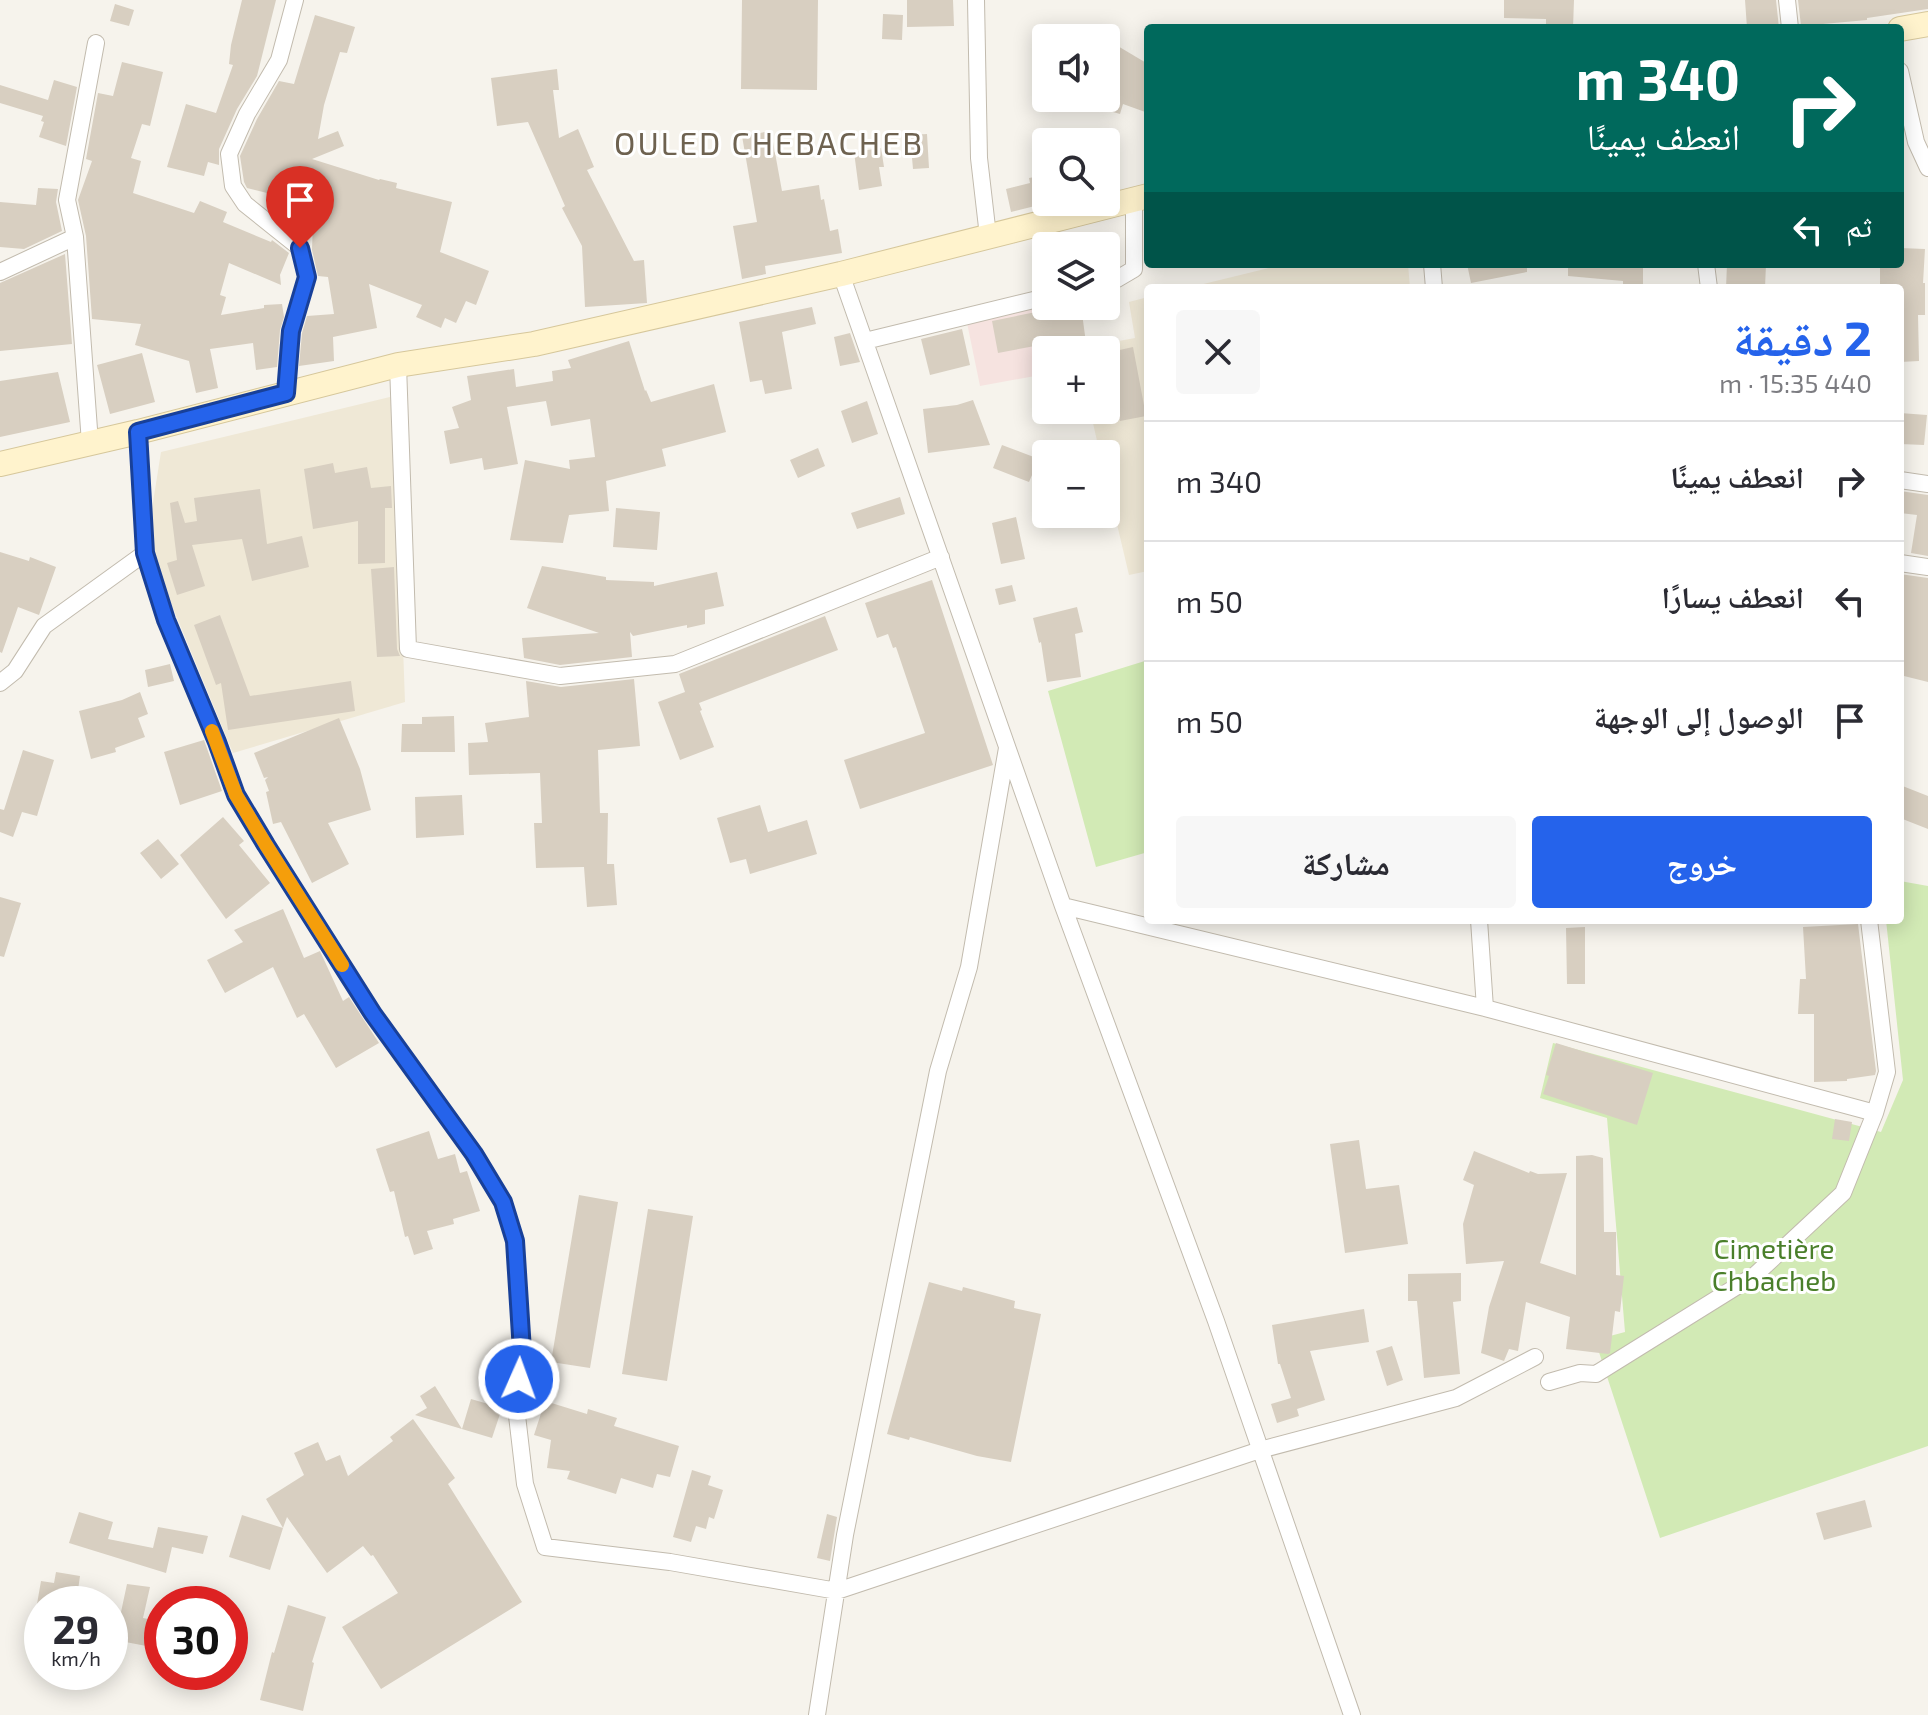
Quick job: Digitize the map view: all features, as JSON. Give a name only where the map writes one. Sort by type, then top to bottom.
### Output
[{"type":"main road","points":[[1904,28],[1928,24]]},
{"type":"main road","points":[[0,464],[398,365],[534,344],[841,274],[1141,198]]},
{"type":"street","points":[[286,393],[291,331],[307,277],[300,248],[245,204],[233,186],[229,154],[247,114],[279,60],[295,0]]},
{"type":"street","points":[[976,0],[979,158],[988,236]]},
{"type":"street","points":[[1787,0],[1790,24]]},
{"type":"street","points":[[90,443],[75,237],[67,200],[96,43]]},
{"type":"street","points":[[1904,89],[1916,142],[1928,168]]},
{"type":"street","points":[[1120,277],[1134,269],[1141,198]]},
{"type":"street","points":[[0,272],[75,237]]},
{"type":"street","points":[[841,274],[1063,906],[1216,1321],[1352,1715]]},
{"type":"street","points":[[865,341],[1032,300]]},
{"type":"street","points":[[398,365],[408,649],[560,676],[675,664],[941,557]]},
{"type":"street","points":[[138,432],[145,553],[166,620],[236,795],[373,1014],[474,1154],[503,1202],[515,1241],[522,1351],[516,1407],[525,1484],[545,1547],[670,1562],[837,1591],[1260,1450],[1456,1398],[1535,1357]]},
{"type":"street","points":[[1904,481],[1928,484]]},
{"type":"street","points":[[0,683],[15,671],[44,626],[145,553]]},
{"type":"street","points":[[1904,564],[1928,567]]},
{"type":"street","points":[[817,1715],[848,1520],[938,1071],[969,967],[1007,747]]},
{"type":"street","points":[[1063,906],[1485,1008],[1875,1113]]},
{"type":"street","points":[[1479,924],[1485,1008]]},
{"type":"street","points":[[1549,1382],[1580,1373],[1596,1374],[1755,1275],[1843,1193],[1875,1113],[1887,1072],[1869,924]]},
{"type":"shaded area","points":[[1269,268],[1408,268],[1410,284],[1203,284]]},
{"type":"shaded area","points":[[1144,298],[1144,572],[1129,575],[1118,528],[1120,440],[1097,440],[1093,424],[1120,424],[1120,341],[1135,338],[1129,302]]},
{"type":"shaded area","points":[[1032,305],[1032,320],[1048,320],[1051,336],[1032,336],[1032,377],[980,386],[966,318]]},
{"type":"shaded area","points":[[394,396],[405,702],[233,753],[154,562],[145,553],[161,452]]},
{"type":"green space","points":[[1144,661],[1144,853],[1096,867],[1048,691]]},
{"type":"green space","name":"Cimetière Chbacheb","points":[[1904,882],[1928,886],[1928,1446],[1660,1538],[1595,1340],[1625,1332],[1607,1118],[1540,1098],[1553,1043],[1881,1132],[1903,1080],[1886,924],[1904,924]]},
{"type":"building","points":[[242,0],[276,0],[257,76],[237,109],[219,149],[219,165],[208,162],[204,176],[167,167],[186,104],[216,113],[233,65],[229,64],[231,45]]},
{"type":"building","points":[[742,0],[818,0],[817,90],[741,89]]},
{"type":"building","points":[[907,0],[953,0],[954,26],[907,27]]},
{"type":"building","points":[[1504,0],[1574,0],[1573,24],[1546,24],[1546,19],[1504,18]]},
{"type":"building","points":[[1745,0],[1776,0],[1779,24],[1747,24]]},
{"type":"building","points":[[1798,0],[1928,0],[1928,9],[1867,20],[1801,24]]},
{"type":"building","points":[[115,4],[134,10],[129,26],[110,21]]},
{"type":"building","points":[[883,14],[903,15],[902,40],[882,39]]},
{"type":"building","points":[[315,15],[355,27],[347,53],[340,52],[324,105],[318,139],[338,131],[344,146],[312,159],[397,183],[396,188],[452,202],[440,252],[489,271],[476,305],[466,301],[456,323],[445,318],[441,328],[416,317],[422,305],[369,284],[377,328],[333,337],[334,361],[299,366],[307,316],[334,314],[328,277],[318,276],[312,250],[314,192],[298,232],[278,216],[283,197],[247,188],[240,156],[279,81],[294,84]]},
{"type":"building","points":[[1120,47],[1144,62],[1144,112],[1123,104],[1120,114],[1113,112],[1120,112]]},
{"type":"building","points":[[122,62],[163,72],[150,126],[142,124],[131,158],[141,161],[133,193],[194,213],[200,201],[227,212],[223,222],[272,240],[289,253],[280,275],[281,285],[229,263],[220,295],[226,297],[221,315],[282,304],[284,317],[277,367],[256,370],[253,343],[210,349],[218,388],[196,393],[189,361],[135,345],[141,324],[92,319],[86,236],[78,200],[92,161],[86,159],[98,93],[113,96]]},
{"type":"building","points":[[557,69],[559,90],[553,90],[559,138],[578,129],[594,167],[587,170],[634,261],[644,260],[647,303],[585,307],[582,246],[562,208],[565,206],[528,122],[497,126],[491,78]]},
{"type":"building","points":[[54,80],[77,87],[66,146],[39,137],[43,116],[0,103],[0,85],[48,100]]},
{"type":"building","points":[[771,131],[782,191],[819,185],[830,231],[838,229],[842,253],[765,266],[766,274],[742,279],[733,226],[757,222],[742,136]]},
{"type":"building","points":[[927,134],[929,168],[913,169],[910,135]]},
{"type":"building","points":[[881,148],[884,167],[879,167],[882,186],[859,190],[854,152]]},
{"type":"building","points":[[1032,177],[1032,207],[1011,212],[1006,189],[1030,183],[1029,178]]},
{"type":"building","points":[[38,188],[58,189],[56,202],[62,231],[24,249],[0,247],[0,202],[36,205]]},
{"type":"building","points":[[1904,248],[1925,249],[1925,315],[1918,315],[1919,361],[1904,362],[1904,284],[1880,284],[1880,268],[1904,268]]},
{"type":"building","points":[[65,254],[72,344],[0,351],[0,283]]},
{"type":"building","points":[[1468,268],[1527,268],[1527,272],[1471,283]]},
{"type":"building","points":[[1568,268],[1643,268],[1643,284],[1623,284],[1623,281],[1568,276]]},
{"type":"building","points":[[1727,268],[1766,268],[1765,284],[1726,284]]},
{"type":"building","points":[[812,307],[816,324],[782,332],[792,389],[765,394],[762,380],[750,382],[739,322]]},
{"type":"building","points":[[1032,313],[1032,320],[1083,320],[1085,336],[1032,336],[1032,347],[998,353],[992,321]]},
{"type":"building","points":[[962,329],[970,365],[930,375],[921,339]]},
{"type":"building","points":[[850,333],[860,362],[840,366],[834,337]]},
{"type":"building","points":[[629,341],[651,402],[714,384],[726,432],[662,449],[666,466],[606,481],[609,511],[569,515],[563,543],[510,540],[525,460],[570,469],[569,460],[595,457],[590,419],[551,426],[546,401],[507,407],[518,464],[484,470],[482,458],[450,464],[444,431],[459,428],[452,407],[471,400],[467,376],[514,369],[516,387],[553,381],[552,371],[571,368],[568,360]]},
{"type":"building","points":[[1133,347],[1144,416],[1120,421],[1120,350]]},
{"type":"building","points":[[142,353],[155,402],[110,414],[97,365]]},
{"type":"building","points":[[58,372],[70,422],[0,437],[0,381]]},
{"type":"building","points":[[973,400],[990,445],[928,453],[923,409]]},
{"type":"building","points":[[867,401],[878,434],[852,443],[841,411]]},
{"type":"building","points":[[1904,413],[1927,415],[1924,445],[1904,444]]},
{"type":"building","points":[[1002,445],[1032,456],[1029,482],[993,468]]},
{"type":"building","points":[[818,448],[825,466],[798,478],[790,460]]},
{"type":"building","points":[[333,463],[335,473],[367,467],[371,488],[391,486],[392,508],[385,508],[385,563],[358,564],[358,521],[313,529],[304,469]]},
{"type":"building","points":[[260,489],[267,544],[302,536],[309,567],[252,581],[242,539],[192,545],[205,586],[177,595],[167,563],[177,560],[170,503],[178,501],[185,523],[197,521],[194,498]]},
{"type":"building","points":[[1904,492],[1928,495],[1928,556],[1911,553],[1917,515],[1904,513]]},
{"type":"building","points":[[900,497],[905,514],[857,529],[851,513]]},
{"type":"building","points":[[616,508],[660,512],[657,550],[613,547]]},
{"type":"building","points":[[1016,517],[1025,559],[1001,564],[992,523]]},
{"type":"building","points":[[0,552],[29,561],[30,557],[56,567],[39,615],[18,607],[2,653],[0,652]]},
{"type":"building","points":[[542,566],[606,577],[606,580],[654,582],[654,586],[717,572],[724,606],[705,610],[705,624],[633,636],[630,632],[632,657],[560,665],[524,658],[522,638],[599,633],[527,608]]},
{"type":"building","points":[[394,567],[397,649],[400,656],[377,657],[371,569]]},
{"type":"building","points":[[1904,575],[1928,578],[1928,682],[1904,676]]},
{"type":"building","points":[[932,580],[993,765],[860,809],[844,760],[925,733],[896,647],[893,648],[888,634],[877,638],[865,603]]},
{"type":"building","points":[[1012,585],[1016,601],[999,605],[995,589]]},
{"type":"building","points":[[1077,607],[1083,632],[1075,634],[1081,677],[1047,682],[1041,642],[1033,618]]},
{"type":"building","points":[[220,615],[250,696],[351,681],[355,711],[228,730],[221,683],[216,685],[194,625]]},
{"type":"building","points":[[825,616],[838,650],[699,703],[714,747],[680,760],[658,702],[685,692],[679,674]]},
{"type":"building","points":[[170,664],[174,681],[148,687],[145,670]]},
{"type":"building","points":[[634,679],[640,746],[598,750],[600,813],[608,813],[607,864],[614,864],[617,905],[587,907],[584,867],[536,868],[534,823],[542,823],[540,773],[469,775],[468,743],[488,742],[485,723],[529,717],[526,681],[561,687]]},
{"type":"building","points":[[140,692],[148,714],[138,718],[145,737],[115,748],[116,752],[91,759],[79,711]]},
{"type":"building","points":[[454,716],[455,752],[401,752],[402,724],[422,724],[422,717]]},
{"type":"building","points":[[339,718],[360,769],[371,810],[328,823],[349,864],[312,883],[281,822],[273,824],[266,792],[269,791],[265,780],[268,777],[264,778],[254,753]]},
{"type":"building","points":[[204,740],[222,791],[180,805],[164,752]]},
{"type":"building","points":[[23,750],[54,760],[37,816],[22,812],[13,837],[0,832],[0,809],[4,810]]},
{"type":"building","points":[[1904,787],[1928,796],[1928,829],[1904,820]]},
{"type":"building","points":[[462,795],[464,835],[416,838],[415,797]]},
{"type":"building","points":[[760,805],[768,832],[807,820],[817,854],[750,874],[746,859],[730,863],[717,818]]},
{"type":"building","points":[[223,817],[244,841],[239,845],[270,883],[226,919],[180,855]]},
{"type":"building","points":[[158,839],[179,864],[161,879],[140,853]]},
{"type":"building","points":[[0,897],[21,903],[4,957],[0,956]]},
{"type":"building","points":[[283,909],[304,958],[320,951],[343,1001],[349,997],[379,1043],[336,1068],[304,1014],[297,1018],[273,967],[225,993],[207,960],[243,942],[234,930]]},
{"type":"building","points":[[1858,924],[1875,1075],[1847,1081],[1814,1082],[1814,1014],[1798,1014],[1800,979],[1806,979],[1803,927]]},
{"type":"building","points":[[1585,927],[1585,984],[1567,984],[1566,928]]},
{"type":"building","points":[[1556,1043],[1653,1073],[1637,1125],[1543,1094]]},
{"type":"building","points":[[1835,1119],[1852,1122],[1849,1141],[1832,1139]]},
{"type":"building","points":[[429,1131],[438,1159],[455,1154],[460,1173],[467,1171],[480,1211],[453,1219],[454,1224],[427,1231],[433,1249],[414,1255],[408,1236],[405,1237],[394,1191],[390,1192],[376,1149]]},
{"type":"building","points":[[1359,1140],[1366,1189],[1399,1185],[1408,1244],[1345,1253],[1330,1144]]},
{"type":"building","points":[[1474,1151],[1529,1173],[1567,1173],[1540,1263],[1576,1275],[1576,1156],[1603,1158],[1604,1232],[1616,1232],[1616,1275],[1624,1276],[1620,1312],[1615,1311],[1610,1353],[1566,1349],[1570,1317],[1526,1302],[1518,1351],[1509,1349],[1504,1361],[1481,1353],[1489,1307],[1504,1261],[1466,1264],[1463,1224],[1474,1185],[1463,1180]]},
{"type":"building","points":[[579,1195],[618,1202],[590,1368],[551,1362]]},
{"type":"building","points":[[648,1209],[693,1216],[667,1381],[622,1374]]},
{"type":"building","points":[[1461,1273],[1461,1301],[1453,1302],[1460,1374],[1424,1378],[1417,1301],[1408,1301],[1408,1274]]},
{"type":"building","points":[[929,1282],[962,1291],[963,1287],[1015,1301],[1014,1308],[1041,1314],[1011,1462],[887,1434]]},
{"type":"building","points":[[1364,1309],[1369,1342],[1310,1351],[1325,1400],[1297,1409],[1299,1416],[1277,1423],[1271,1404],[1291,1398],[1278,1364],[1272,1325]]},
{"type":"building","points":[[1392,1346],[1403,1380],[1387,1386],[1376,1351]]},
{"type":"building","points":[[435,1386],[462,1429],[471,1399],[502,1408],[492,1438],[415,1415],[427,1408],[420,1396]]},
{"type":"building","points":[[545,1401],[587,1414],[588,1409],[617,1418],[614,1426],[679,1446],[670,1477],[657,1474],[653,1488],[621,1478],[616,1494],[567,1479],[570,1471],[547,1468],[551,1440],[534,1435]]},
{"type":"building","points":[[413,1419],[455,1478],[448,1484],[522,1602],[381,1689],[342,1627],[398,1593],[373,1555],[363,1546],[327,1573],[287,1517],[283,1528],[266,1499],[304,1475],[294,1453],[318,1442],[326,1461],[340,1455],[348,1476],[393,1441],[390,1437]]},
{"type":"building","points":[[692,1470],[711,1476],[708,1485],[723,1490],[714,1519],[709,1517],[706,1529],[696,1526],[691,1542],[673,1537]]},
{"type":"building","points":[[1865,1500],[1872,1527],[1824,1540],[1816,1513]]},
{"type":"building","points":[[79,1512],[113,1522],[108,1539],[153,1548],[158,1527],[208,1536],[203,1554],[172,1547],[166,1573],[69,1543]]},
{"type":"building","points":[[827,1514],[837,1517],[830,1561],[817,1558]]},
{"type":"building","points":[[242,1515],[283,1528],[270,1570],[229,1557]]},
{"type":"building","points":[[56,1572],[80,1576],[79,1586],[40,1586],[41,1581],[54,1583]]},
{"type":"building","points":[[127,1586],[144,1586],[144,1646],[128,1642]]},
{"type":"building","points":[[288,1605],[326,1617],[312,1662],[303,1711],[260,1700]]},
{"type":"slow traffic","points":[[212,731],[236,795],[342,965]]},
{"type":"district","name":"OULED CHEBACHEB","points":[[769,144]]},
{"type":"route","points":[[300,248],[307,277],[291,331],[286,393],[138,432],[145,553],[166,620],[236,795],[373,1014],[474,1154],[503,1202],[515,1241],[522,1351],[519,1379]]}]
